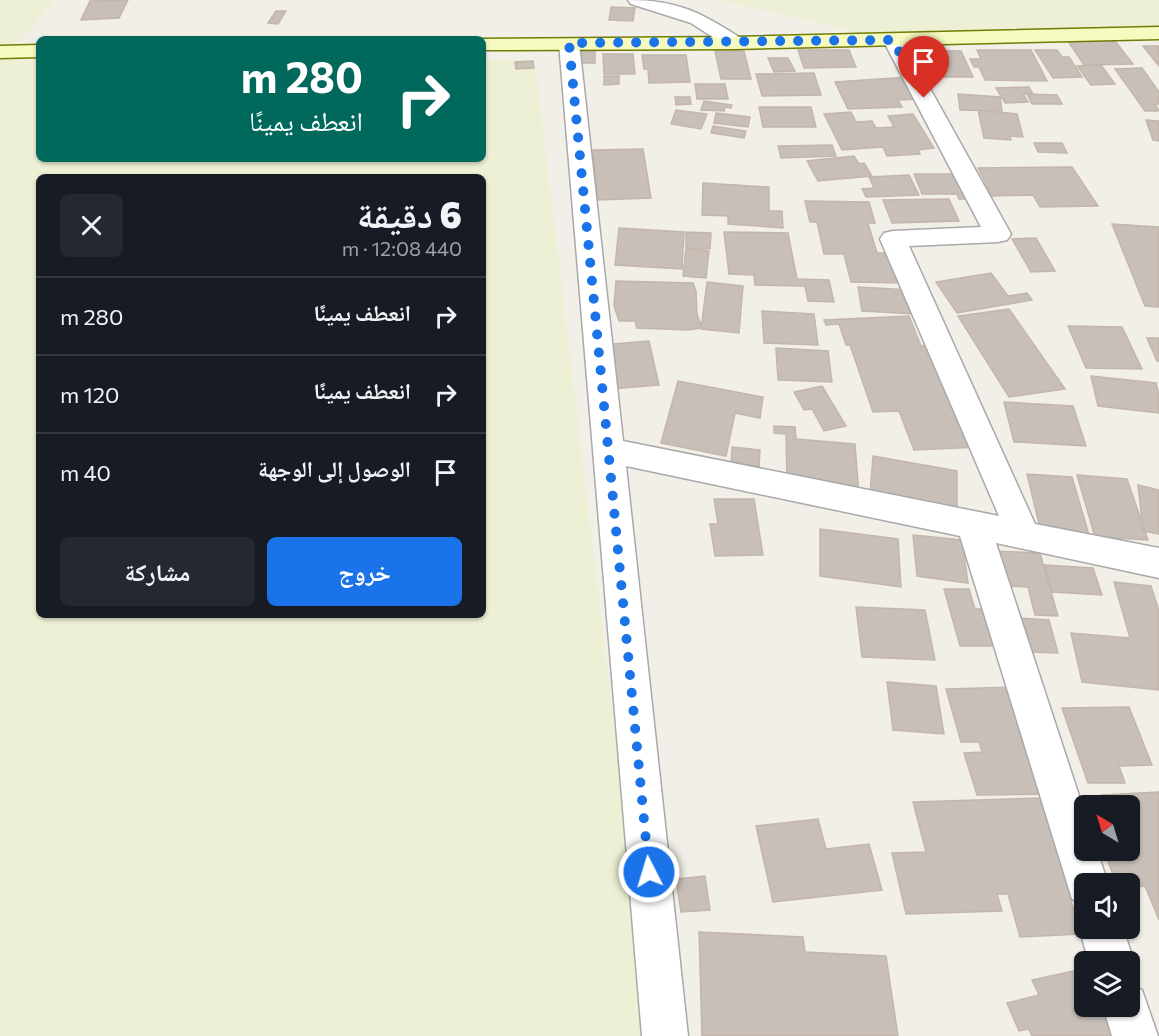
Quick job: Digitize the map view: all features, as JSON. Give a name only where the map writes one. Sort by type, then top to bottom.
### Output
[{"type":"main road","points":[[486,44],[735,43],[1159,33]]},
{"type":"main road","points":[[3,54],[36,51]]},
{"type":"street","points":[[638,0],[698,19],[735,43]]},
{"type":"street","points":[[893,40],[998,234],[893,239],[1024,536]]},
{"type":"street","points":[[569,43],[665,1036]]},
{"type":"street","points":[[609,450],[1159,563]]},
{"type":"street","points":[[974,526],[1084,873]]},
{"type":"street","points":[[1129,1017],[1135,1036]]},
{"type":"green space","points":[[0,0],[56,0],[10,51],[36,51],[36,162],[486,162],[486,59],[535,60],[651,1036],[0,1036]]},
{"type":"green space","points":[[718,0],[1159,0],[1159,33],[893,40]]},
{"type":"building","points":[[128,0],[119,18],[81,20],[90,1]]},
{"type":"building","points":[[611,7],[635,8],[633,21],[609,20]]},
{"type":"building","points":[[276,11],[286,11],[278,24],[268,23]]},
{"type":"building","points":[[1068,41],[1115,41],[1133,64],[1084,65]]},
{"type":"building","points":[[1143,46],[1159,46],[1159,66]]},
{"type":"building","points":[[798,50],[849,50],[856,67],[804,68]]},
{"type":"building","points":[[913,50],[961,51],[973,77],[923,77]]},
{"type":"building","points":[[977,50],[1031,50],[1047,81],[985,80],[979,67],[974,67],[970,59],[981,59]]},
{"type":"building","points":[[1035,50],[1057,50],[1062,57],[1069,57],[1082,77],[1053,78]]},
{"type":"building","points":[[595,51],[595,63],[573,63],[573,52]]},
{"type":"building","points":[[715,51],[744,51],[751,79],[721,79]]},
{"type":"building","points":[[603,54],[633,54],[635,74],[604,74]]},
{"type":"building","points":[[642,55],[686,55],[690,82],[649,83],[648,69],[644,69]]},
{"type":"building","points":[[768,58],[788,58],[795,71],[774,72]]},
{"type":"building","points":[[533,61],[534,68],[516,69],[515,62]]},
{"type":"building","points":[[1101,65],[1115,84],[1091,85],[1077,66]]},
{"type":"building","points":[[1142,68],[1159,92],[1159,104],[1155,104],[1159,111],[1145,111],[1115,69]]},
{"type":"building","points":[[814,73],[821,95],[762,96],[756,74]]},
{"type":"building","points":[[604,76],[619,76],[619,84],[604,85]]},
{"type":"building","points":[[909,77],[922,99],[898,100],[902,107],[848,109],[835,82]]},
{"type":"building","points":[[695,84],[725,84],[728,99],[697,99]]},
{"type":"building","points":[[1029,87],[1033,94],[1023,94],[1028,102],[1005,103],[996,88]]},
{"type":"building","points":[[958,94],[1000,97],[1002,111],[960,110]]},
{"type":"building","points":[[1027,94],[1057,95],[1062,104],[1032,104]]},
{"type":"building","points":[[675,97],[690,97],[691,104],[676,105]]},
{"type":"building","points":[[704,101],[732,105],[731,108],[725,107],[724,111],[701,110]]},
{"type":"building","points":[[759,107],[811,107],[816,127],[763,127]]},
{"type":"building","points":[[676,110],[707,114],[701,129],[671,124]]},
{"type":"building","points":[[978,110],[1017,114],[1023,137],[1010,136],[1011,140],[984,138]]},
{"type":"building","points":[[851,112],[856,122],[872,121],[876,128],[894,127],[888,116],[913,114],[934,148],[918,150],[920,154],[887,156],[883,147],[842,150],[824,114]]},
{"type":"building","points":[[716,113],[750,117],[748,127],[714,123]]},
{"type":"building","points":[[1146,120],[1159,121],[1159,141],[1153,140]]},
{"type":"building","points":[[713,126],[746,131],[744,138],[711,133]]},
{"type":"building","points":[[1034,143],[1062,143],[1067,153],[1038,152]]},
{"type":"building","points":[[832,145],[836,156],[781,158],[778,146]]},
{"type":"building","points":[[643,149],[651,198],[598,200],[593,150]]},
{"type":"building","points":[[854,156],[859,164],[864,163],[872,176],[818,181],[807,161]]},
{"type":"building","points":[[1072,167],[1098,206],[1040,207],[1033,195],[992,196],[978,168]]},
{"type":"building","points":[[914,174],[963,174],[973,199],[959,199],[957,194],[922,194]]},
{"type":"building","points":[[909,175],[919,195],[866,197],[862,189],[874,188],[869,177]]},
{"type":"building","points":[[703,183],[769,187],[769,211],[782,211],[783,228],[728,224],[728,216],[702,215]]},
{"type":"building","points":[[949,199],[959,221],[892,223],[883,200]]},
{"type":"building","points":[[805,201],[869,202],[875,223],[868,223],[877,253],[898,253],[907,283],[851,282],[844,254],[824,254],[817,222],[810,222]]},
{"type":"building","points":[[1112,224],[1159,227],[1159,307],[1145,306]]},
{"type":"building","points":[[619,228],[684,232],[682,269],[615,265]]},
{"type":"building","points":[[686,232],[711,233],[710,249],[686,248]]},
{"type":"building","points":[[724,232],[788,233],[797,279],[829,280],[834,302],[808,301],[805,286],[755,285],[754,275],[729,274]]},
{"type":"building","points":[[1036,238],[1055,271],[1031,272],[1012,239]]},
{"type":"building","points":[[686,249],[709,251],[706,278],[683,276]]},
{"type":"building","points":[[991,273],[1008,296],[1027,293],[1032,300],[957,313],[936,282]]},
{"type":"building","points":[[616,281],[693,283],[696,291],[697,314],[702,328],[688,330],[637,328],[635,321],[619,321],[614,306]]},
{"type":"building","points":[[707,282],[743,286],[739,333],[701,329]]},
{"type":"building","points":[[858,287],[911,290],[916,314],[862,311]]},
{"type":"building","points":[[1009,309],[1065,389],[1009,397],[958,316]]},
{"type":"building","points":[[762,311],[814,314],[818,345],[764,343]]},
{"type":"building","points":[[909,316],[921,346],[937,345],[980,447],[914,450],[899,411],[873,412],[850,345],[846,345],[839,324],[826,325],[824,320]]},
{"type":"building","points":[[1068,326],[1122,327],[1142,369],[1086,368]]},
{"type":"building","points":[[1147,338],[1159,338],[1159,361],[1157,361]]},
{"type":"building","points":[[649,341],[659,385],[610,389],[601,345]]},
{"type":"building","points":[[776,348],[828,351],[832,382],[778,380]]},
{"type":"building","points":[[1091,376],[1156,383],[1159,413],[1098,406]]},
{"type":"building","points":[[678,381],[763,397],[760,418],[735,413],[726,456],[661,443]]},
{"type":"building","points":[[822,386],[846,426],[824,431],[812,409],[804,410],[794,392]]},
{"type":"building","points":[[1004,402],[1073,406],[1086,446],[1014,442]]},
{"type":"building","points":[[774,426],[795,427],[796,439],[855,444],[859,496],[787,479],[786,434],[774,433]]},
{"type":"building","points":[[732,447],[760,450],[759,468],[731,465]]},
{"type":"building","points":[[873,456],[957,471],[957,512],[870,496]]},
{"type":"building","points":[[1027,474],[1072,477],[1089,535],[1041,532]]},
{"type":"building","points":[[1077,475],[1127,479],[1148,540],[1095,537]]},
{"type":"building","points":[[1138,485],[1159,490],[1159,534],[1143,531]]},
{"type":"building","points":[[714,499],[754,499],[763,555],[715,556],[710,524],[718,524]]},
{"type":"building","points":[[820,529],[898,539],[901,587],[820,576]]},
{"type":"building","points":[[913,535],[962,540],[968,583],[917,576]]},
{"type":"building","points":[[995,551],[1040,553],[1058,616],[1035,615],[1028,587],[1003,586]]},
{"type":"building","points":[[1045,565],[1093,568],[1102,595],[1052,592]]},
{"type":"building","points":[[1114,582],[1151,586],[1159,611],[1159,690],[1082,682],[1071,633],[1130,638]]},
{"type":"building","points":[[944,589],[969,589],[975,609],[987,609],[999,646],[960,646]]},
{"type":"building","points":[[856,607],[925,610],[935,660],[862,657]]},
{"type":"building","points":[[1018,618],[1049,620],[1058,653],[1027,652]]},
{"type":"building","points":[[887,682],[936,686],[944,734],[893,730]]},
{"type":"building","points":[[1015,687],[1051,794],[977,795],[964,753],[982,752],[979,742],[961,742],[946,689]]},
{"type":"building","points":[[1129,707],[1152,765],[1119,766],[1125,783],[1088,783],[1062,708]]},
{"type":"building","points":[[1159,792],[1159,920],[1145,886],[1140,887],[1140,873],[1113,873],[1108,861],[1140,861],[1140,795],[1102,795]]},
{"type":"building","points":[[1044,798],[1074,885],[1074,898],[1070,898],[1074,911],[1074,934],[1020,937],[1008,894],[997,894],[1002,911],[906,914],[892,853],[926,852],[913,802]]},
{"type":"building","points":[[818,819],[826,849],[869,844],[882,890],[773,902],[756,826]]},
{"type":"building","points":[[705,876],[710,910],[681,912],[676,879]]},
{"type":"building","points":[[699,932],[803,937],[805,952],[886,956],[898,1036],[702,1036]]},
{"type":"building","points":[[1074,971],[1074,1017],[1105,1017],[1114,1036],[1032,1036],[1029,1029],[1019,1031],[1007,1003],[1039,995],[1032,980]]},
{"type":"route","points":[[649,872],[569,43],[893,40],[924,98]]}]
